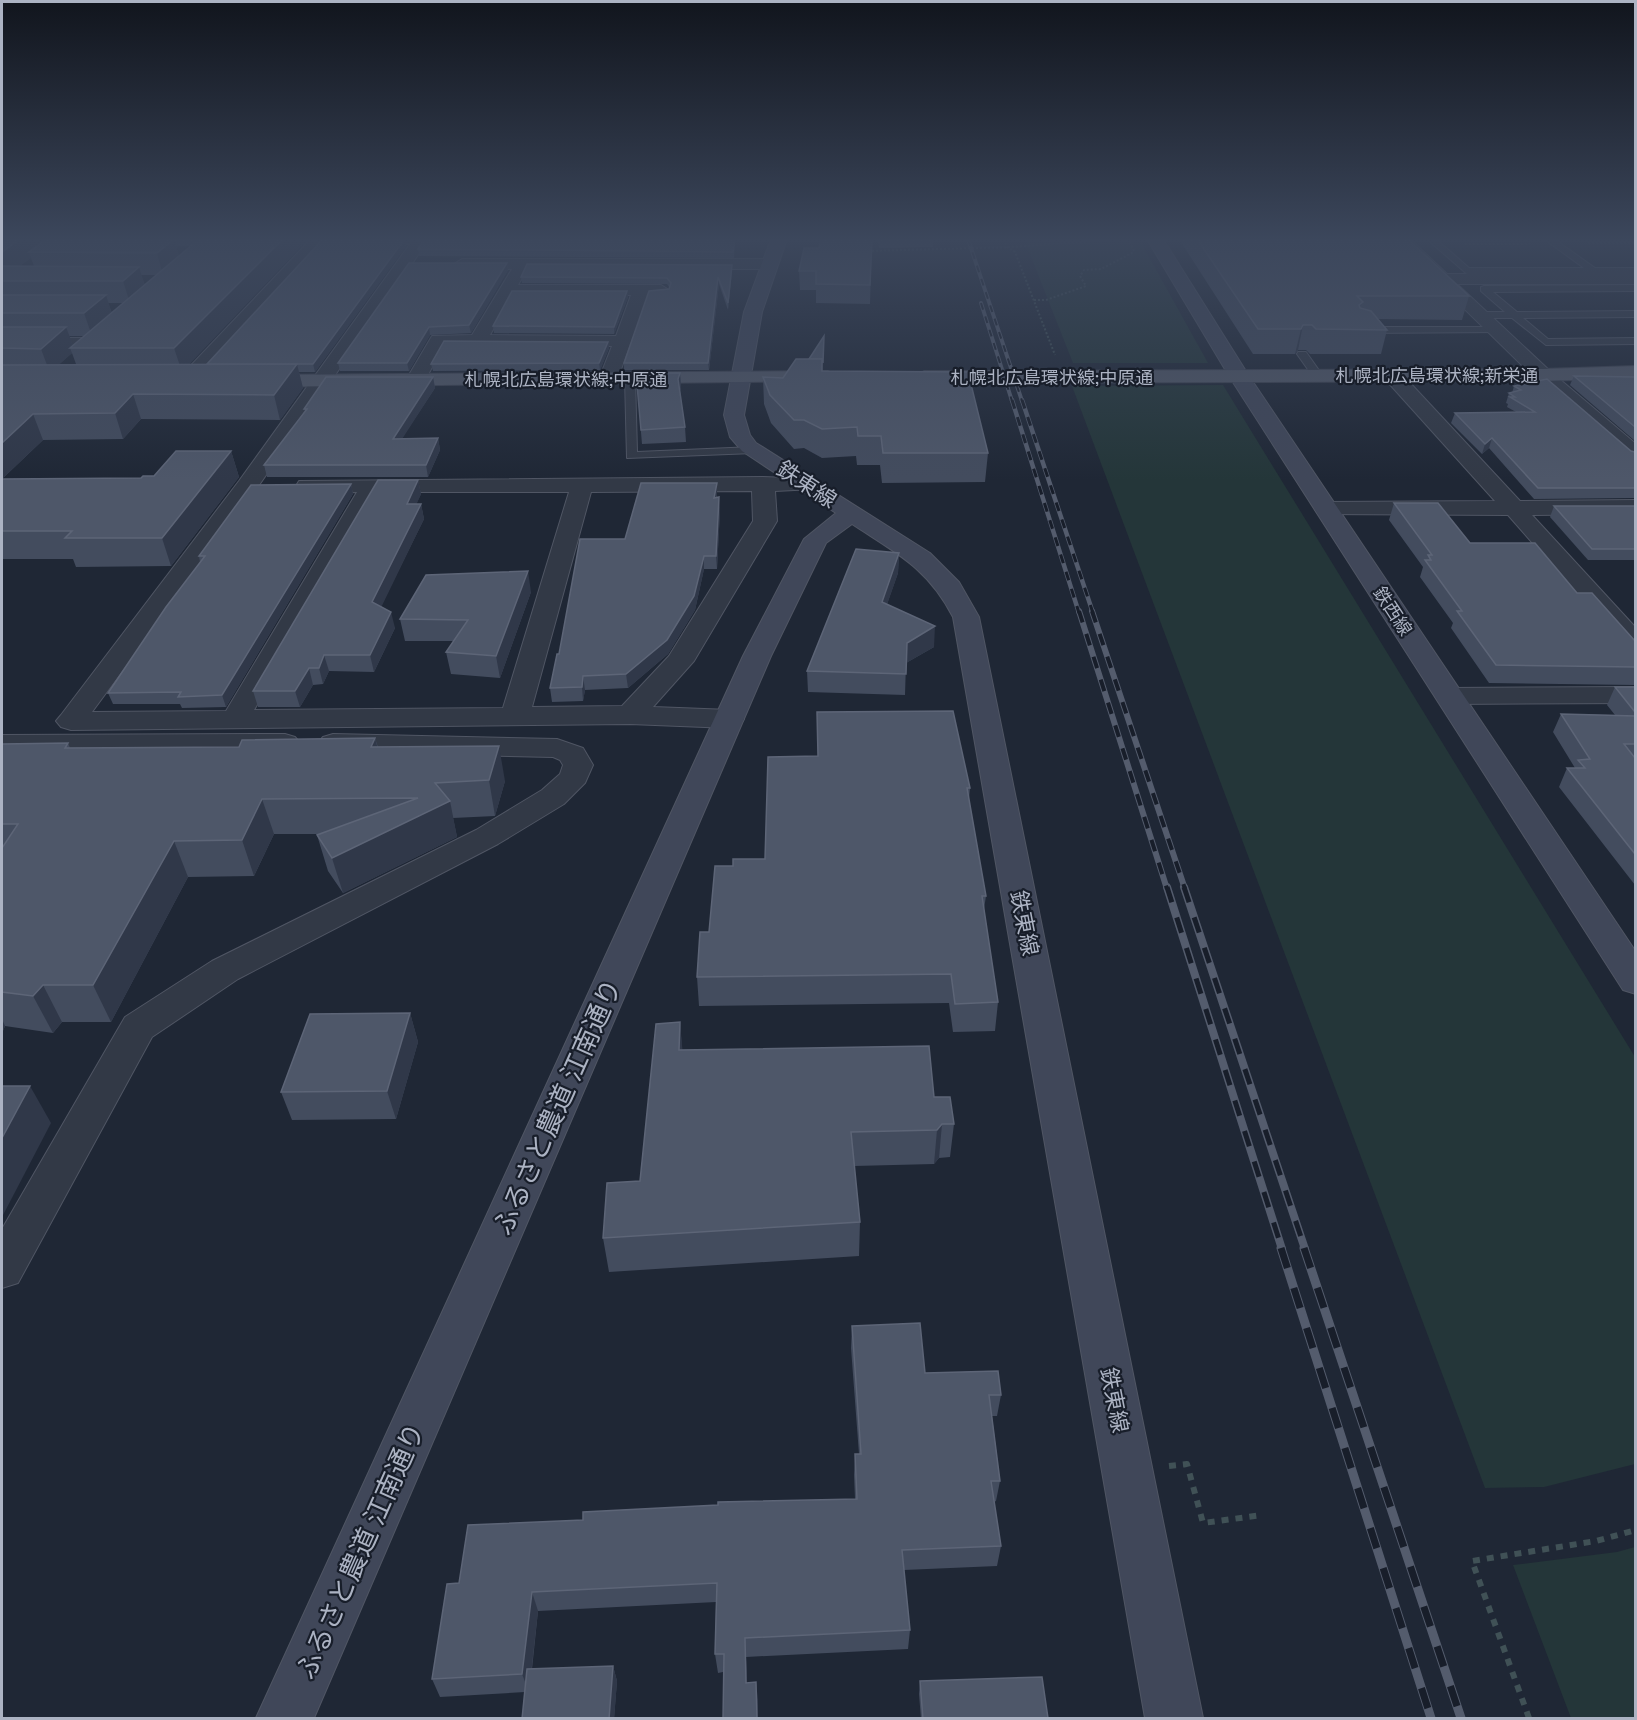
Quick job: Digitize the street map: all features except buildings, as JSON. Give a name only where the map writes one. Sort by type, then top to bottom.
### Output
[{"type":"main road","name":"札幌北広島環状線;新栄通","points":[[1239,376],[1543,375],[1635,372]]},
{"type":"main road","name":"札幌北広島環状線;中原通","points":[[906,377],[1239,376]]},
{"type":"main road","name":"札幌北広島環状線;中原通","points":[[231,381],[847,377]]},
{"type":"main road","points":[[164,382],[208,382]]},
{"type":"street","points":[[186,382],[244,319]]},
{"type":"street","points":[[364,319],[320,380],[266,486],[71,721],[630,715],[730,719]]},
{"type":"street","points":[[477,341],[490,319]]},
{"type":"street","points":[[550,341],[559,319]]},
{"type":"street","points":[[609,379],[630,319]]},
{"type":"street","name":"鉄東線","points":[[752,319],[734,415],[740,437],[759,467],[806,484],[921,558],[937,572],[955,594],[966,617],[1174,1719]]},
{"type":"street","name":"鉄西線","points":[[1200,319],[1635,981]]},
{"type":"street","points":[[1485,319],[1543,375],[1635,455]]},
{"type":"street","points":[[81,358],[114,330]]},
{"type":"street","points":[[416,380],[438,340],[622,341]]},
{"type":"street","points":[[2,343],[99,343]]},
{"type":"street","points":[[1392,375],[1635,645]]},
{"type":"street","points":[[266,486],[582,485],[759,467],[765,521],[720,600],[680,661],[630,715]]},
{"type":"street","points":[[515,716],[582,485]]},
{"type":"street","points":[[235,719],[372,486]]},
{"type":"street","points":[[1326,509],[1635,507]]},
{"type":"street","name":"ふるさと農道 江南通り","points":[[285,1719],[757,656],[816,539],[852,513]]},
{"type":"street","points":[[1449,696],[1635,695]]},
{"type":"street","points":[[2,744],[410,743],[557,748],[572,754],[578,765],[574,777],[553,797],[487,837],[225,970],[138,1027],[2,1269]]},
{"type":"lane","points":[[1519,319],[1546,342],[1635,341]]},
{"type":"lane","points":[[1589,319],[1618,341]]},
{"type":"lane","points":[[1360,330],[1496,330]]},
{"type":"lane","points":[[1302,354],[1318,376]]},
{"type":"lane","points":[[630,378],[631,456],[759,467]]},
{"type":"path","points":[[1041,319],[1055,355]]},
{"type":"path","points":[[1169,1466],[1187,1464],[1203,1523],[1262,1515]]},
{"type":"path","points":[[1529,1719],[1472,1561],[1596,1541],[1635,1530]]},
{"type":"shaded area","points":[[1056,319],[1184,319],[1208,363],[1073,363]]},
{"type":"shaded area","points":[[1223,385],[1635,1057],[1635,1464],[1544,1487],[1485,1488],[1072,386]]},
{"type":"shaded area","points":[[1635,1547],[1635,1718],[1571,1718],[1513,1565],[1617,1552]]},
{"type":"railway","points":[[986,319],[1012,401]]},
{"type":"railway","points":[[995,319],[1022,401]]},
{"type":"railway","points":[[1012,400],[1079,613]]},
{"type":"railway","points":[[1022,400],[1093,613]]},
{"type":"railway","points":[[1079,611],[1167,889]]},
{"type":"railway","points":[[1092,611],[1185,889]]},
{"type":"railway","points":[[1167,887],[1282,1249]]},
{"type":"railway","points":[[1184,887],[1305,1249]]},
{"type":"railway","points":[[1281,1248],[1431,1718]]},
{"type":"railway","points":[[1304,1248],[1461,1718]]}]
